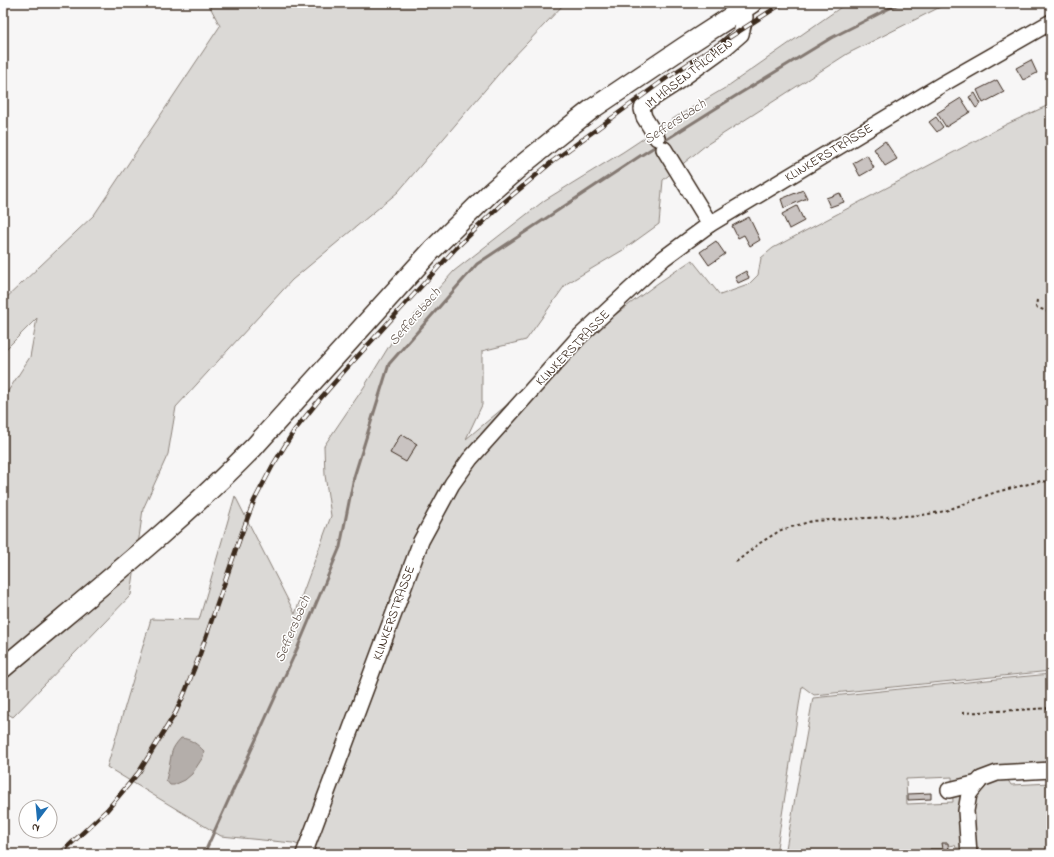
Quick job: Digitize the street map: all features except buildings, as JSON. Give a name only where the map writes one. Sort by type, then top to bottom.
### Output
[{"type":"main road","points":[[3,668],[158,538],[229,472],[254,447],[432,250],[491,192],[592,109],[748,6]]},
{"type":"street","name":"IM HASENTÄLCHEN","points":[[710,224],[644,117],[642,109],[644,104],[672,86],[726,47],[741,34],[748,6]]},
{"type":"street","name":"KLINKERSTRASSE","points":[[304,854],[421,541],[452,484],[470,459],[579,337],[664,258],[710,224],[941,85],[1051,22]]},
{"type":"street","points":[[969,854],[966,812],[970,794],[981,779],[998,773],[1051,770]]},
{"type":"street","points":[[949,790],[978,783]]},
{"type":"path","points":[[1037,300],[1036,307],[1051,313]]},
{"type":"path","points":[[736,562],[781,530],[812,521],[922,515],[945,511],[996,492],[1041,481],[1051,482]]},
{"type":"path","points":[[962,713],[1051,708]]},
{"type":"shaded area","points":[[208,3],[565,3],[508,63],[398,192],[292,280],[176,407],[168,454],[143,509],[131,595],[13,717],[3,711],[3,399],[30,357],[37,318],[3,352],[3,301],[94,215],[220,26]]},
{"type":"shaded area","points":[[847,3],[948,3],[847,54],[706,145],[663,180],[659,224],[623,250],[566,284],[526,340],[482,351],[482,405],[466,439],[615,315],[692,260],[720,295],[748,285],[758,275],[761,258],[773,248],[1007,124],[1051,104],[1051,671],[814,695],[802,686],[776,854],[311,854],[313,850],[293,843],[221,836],[107,767],[151,619],[199,620],[235,496],[295,614],[331,516],[325,475],[324,446],[364,387],[394,338],[454,271],[545,200],[676,117],[725,88]]},
{"type":"shaded area","points":[[1051,674],[1051,774],[1006,777],[1011,785],[1051,783],[1051,854],[964,854],[964,848],[956,848],[955,845],[949,846],[950,854],[785,854],[813,698]],"holes":[[[952,777],[953,802],[907,804],[906,779]]]},
{"type":"shaded area","points":[[181,738],[191,741],[199,746],[204,751],[203,757],[192,774],[185,780],[174,785],[170,785],[166,780],[171,755],[173,749]]},
{"type":"waterway","name":"Seffersbach","points":[[204,854],[297,649],[340,547],[354,477],[389,364],[477,264],[640,156],[734,97],[831,38],[900,3]]},
{"type":"railway","points":[[60,854],[107,810],[139,772],[176,712],[200,654],[254,501],[273,465],[294,431],[319,400],[456,248],[503,203],[553,161],[668,77],[783,3]]}]
